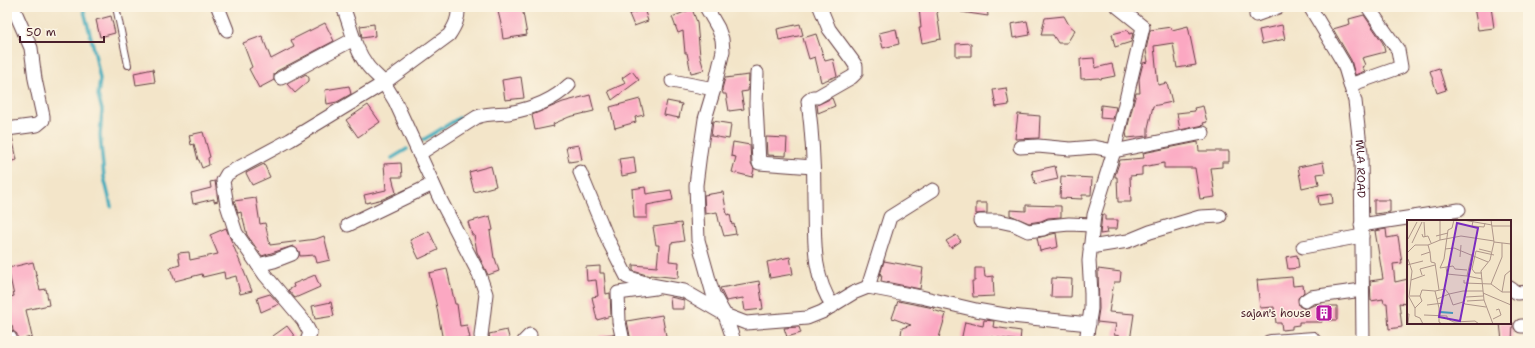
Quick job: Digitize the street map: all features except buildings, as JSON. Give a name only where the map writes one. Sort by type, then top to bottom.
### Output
[{"type":"street","points":[[7,129],[37,125],[43,120],[44,116],[35,79],[31,48],[13,7]]},
{"type":"street","points":[[218,7],[227,30]]},
{"type":"street","points":[[343,7],[354,39],[366,65],[384,83],[395,101],[433,184],[479,274],[486,294],[481,336],[482,341]]},
{"type":"street","points":[[307,341],[310,333],[303,320],[258,265],[236,234],[223,187],[223,181],[227,174],[290,140],[384,83],[449,35],[455,25],[458,7]]},
{"type":"street","points":[[706,7],[718,28],[722,40],[722,61],[705,119],[696,185],[698,240],[713,294],[725,315],[734,341]]},
{"type":"street","points":[[820,7],[826,24],[856,66],[856,73],[852,77],[817,97],[812,97],[808,101],[813,167],[814,228],[818,267],[826,297],[833,306]]},
{"type":"street","points":[[1086,341],[1092,293],[1089,261],[1092,225],[1114,151],[1143,27],[1118,7]]},
{"type":"street","points":[[1256,15],[1278,7]]},
{"type":"street","name":"MLA ROAD","points":[[1310,7],[1344,64],[1355,101],[1361,154],[1363,341]]},
{"type":"street","points":[[1350,85],[1401,67],[1398,50],[1368,7]]},
{"type":"street","points":[[281,78],[354,39]]},
{"type":"street","points":[[757,73],[756,104],[759,163],[813,167]]},
{"type":"street","points":[[672,80],[714,89]]},
{"type":"street","points":[[419,154],[485,114],[507,113],[538,105],[554,97],[569,85]]},
{"type":"street","points":[[1020,147],[1038,146],[1070,149],[1094,147],[1114,151],[1203,133]]},
{"type":"street","points":[[580,172],[609,242],[627,277],[651,285],[684,291],[725,315],[746,323],[807,318],[822,312],[853,293],[868,288],[921,296],[976,310],[1011,316],[1089,324]]},
{"type":"street","points":[[348,225],[433,184]]},
{"type":"street","points":[[868,288],[890,217],[933,190]]},
{"type":"street","points":[[1413,220],[1459,210]]},
{"type":"street","points":[[1090,247],[1128,241],[1150,232],[1200,217],[1220,216]]},
{"type":"street","points":[[980,221],[999,221],[1013,224],[1028,231],[1043,229],[1049,226],[1069,224],[1092,225]]},
{"type":"street","points":[[1303,247],[1362,231],[1407,221]]},
{"type":"street","points":[[258,265],[292,254]]},
{"type":"street","points":[[623,341],[619,322],[618,293],[661,287]]},
{"type":"street","points":[[1511,289],[1517,293],[1528,292]]},
{"type":"street","points":[[1304,300],[1311,297],[1362,290]]},
{"type":"lane","points":[[116,7],[128,65]]},
{"type":"lane","points":[[1266,341],[1271,338],[1314,335],[1319,341]]},
{"type":"waterway","points":[[83,7],[100,79],[98,95],[102,110],[100,135],[104,177],[111,206]]},
{"type":"waterway","points":[[423,140],[459,118],[465,120]]},
{"type":"waterway","points":[[392,158],[407,149]]},
{"type":"place","name":"sajan's house","points":[[1324,313]]}]
